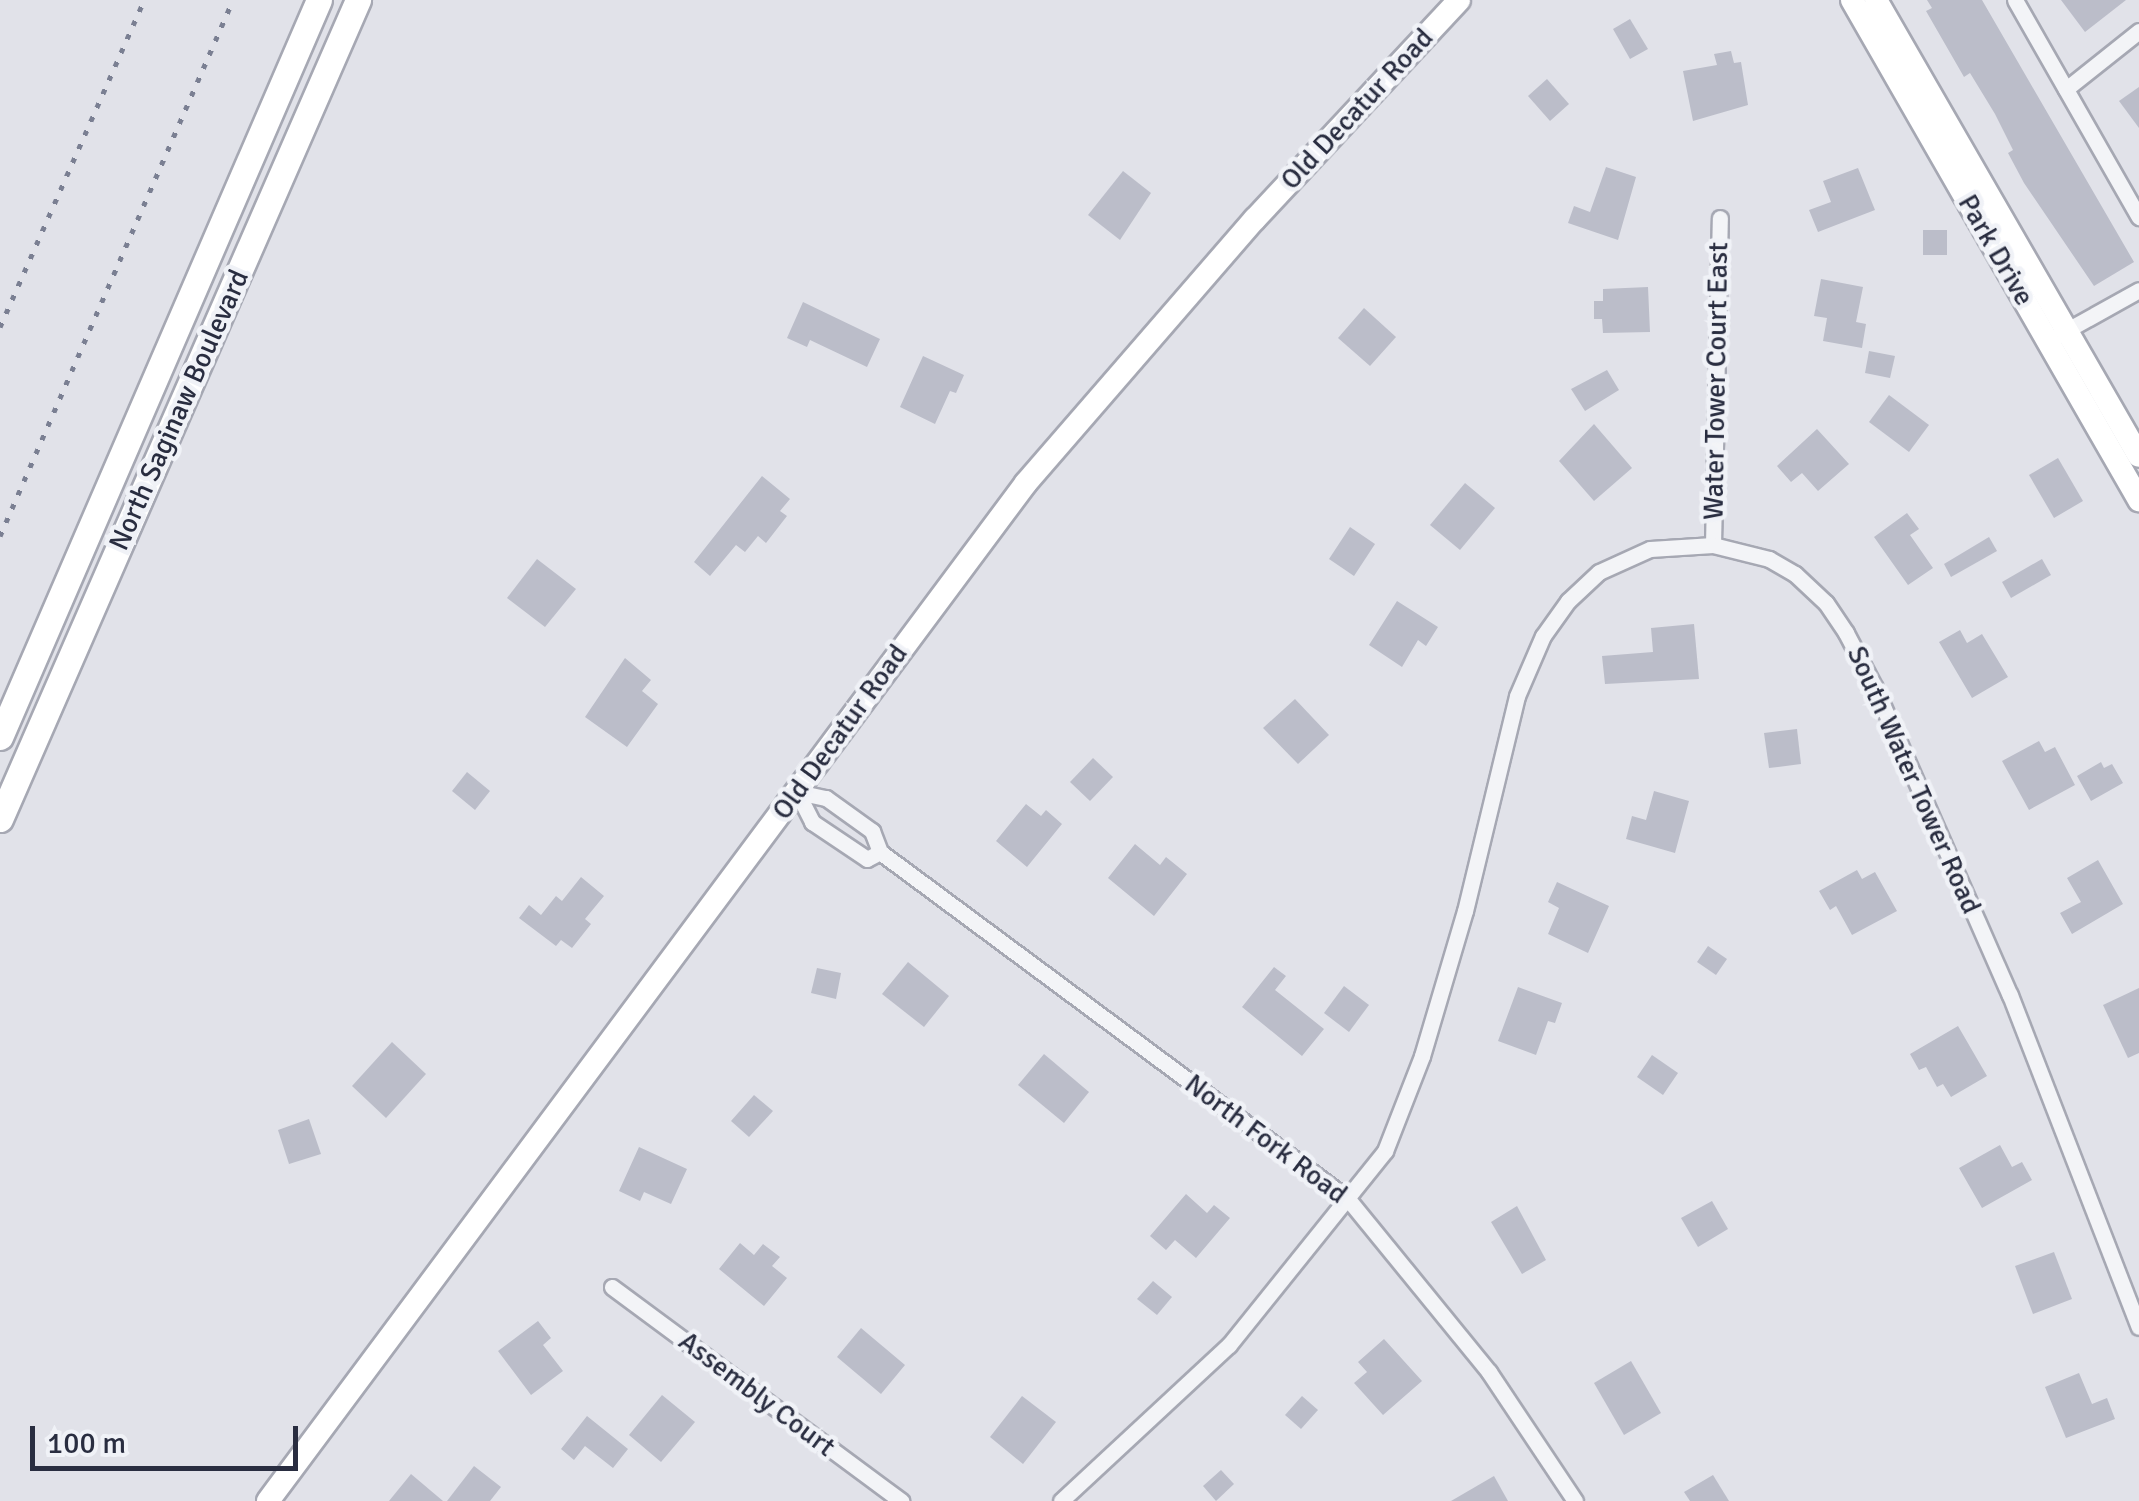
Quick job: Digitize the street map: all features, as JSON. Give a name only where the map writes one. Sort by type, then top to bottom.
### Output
[{"type":"main road","name":"North Saginaw Boulevard","points":[[0,737],[319,0]]},
{"type":"main road","name":"North Saginaw Boulevard","points":[[0,819],[358,0]]},
{"type":"street","name":"Old Decatur Road","points":[[268,1501],[797,792],[868,690],[1082,415],[1458,0]]},
{"type":"street","name":"Park Drive","points":[[1852,0],[2058,336],[2139,456]]},
{"type":"street","name":"Park Drive","points":[[1876,0],[2058,336],[2139,500]]},
{"type":"street","points":[[2015,0],[2139,217]]},
{"type":"street","points":[[2066,89],[2139,30]]},
{"type":"street","name":"Water Tower Court East","points":[[1712,545],[1720,218]]},
{"type":"street","points":[[2058,336],[2139,290]]},
{"type":"street","name":"South Water Tower Road","points":[[1061,1501],[1229,1345],[1385,1151],[1422,1056],[1465,911],[1517,696],[1543,636],[1568,600],[1599,572],[1650,549],[1712,545],[1769,559],[1796,574],[1826,602],[1846,632],[1876,688],[2010,995],[2139,1327]]},
{"type":"street","name":"North Fork Road","points":[[797,792],[812,822],[867,858],[880,852]]},
{"type":"street","name":"North Fork Road","points":[[797,792],[826,798],[872,831],[880,852],[1348,1199],[1489,1372],[1575,1501]]},
{"type":"street","name":"Assembly Court","points":[[612,1287],[901,1501]]},
{"type":"building","points":[[1927,0],[1982,0],[2134,262],[2094,286],[2024,183],[2008,153],[2013,150],[1995,114],[1970,73],[1964,77],[1926,11],[1932,8]]},
{"type":"building","points":[[2061,0],[2126,0],[2085,32]]},
{"type":"building","points":[[1630,19],[1648,49],[1630,59],[1613,29]]},
{"type":"building","points":[[1731,51],[1734,63],[1741,62],[1748,105],[1693,121],[1683,71],[1717,65],[1714,54]]},
{"type":"building","points":[[1547,79],[1569,104],[1550,121],[1528,96]]},
{"type":"building","points":[[2139,87],[2139,128],[2119,101]]},
{"type":"building","points":[[1606,167],[1636,177],[1618,240],[1568,223],[1574,206],[1590,212]]},
{"type":"building","points":[[1858,168],[1875,210],[1818,232],[1809,210],[1831,202],[1823,181]]},
{"type":"building","points":[[1123,171],[1151,193],[1120,240],[1088,215]]},
{"type":"building","points":[[1923,230],[1947,230],[1947,255],[1923,255]]},
{"type":"building","points":[[1821,279],[1863,287],[1856,322],[1866,324],[1862,348],[1823,341],[1827,318],[1814,316]]},
{"type":"building","points":[[1648,287],[1650,332],[1603,333],[1602,319],[1594,319],[1594,301],[1603,301],[1603,289]]},
{"type":"building","points":[[803,302],[880,339],[867,367],[810,340],[807,347],[787,338]]},
{"type":"building","points":[[1364,308],[1396,337],[1370,366],[1338,338]]},
{"type":"building","points":[[1869,351],[1895,356],[1890,378],[1865,373]]},
{"type":"building","points":[[923,356],[964,375],[956,393],[950,391],[935,424],[900,407]]},
{"type":"building","points":[[1607,370],[1619,390],[1585,411],[1571,389]]},
{"type":"building","points":[[1889,395],[1929,425],[1909,452],[1869,422]]},
{"type":"building","points":[[1594,424],[1632,468],[1594,501],[1559,461]]},
{"type":"building","points":[[1817,429],[1849,464],[1818,491],[1802,473],[1791,482],[1777,466]]},
{"type":"building","points":[[2058,458],[2083,501],[2054,518],[2029,475]]},
{"type":"building","points":[[762,476],[790,499],[780,511],[787,516],[766,543],[758,536],[745,552],[736,545],[710,576],[694,562]]},
{"type":"building","points":[[1465,483],[1495,508],[1460,550],[1430,525]]},
{"type":"building","points":[[1907,513],[1919,529],[1910,535],[1933,568],[1908,585],[1874,537]]},
{"type":"building","points":[[1350,527],[1375,544],[1354,576],[1329,559]]},
{"type":"building","points":[[1989,537],[1997,551],[1951,577],[1944,564]]},
{"type":"building","points":[[537,559],[576,589],[545,627],[507,598]]},
{"type":"building","points":[[2042,559],[2051,575],[2011,598],[2002,582]]},
{"type":"building","points":[[1397,601],[1438,627],[1426,646],[1418,640],[1402,667],[1369,645]]},
{"type":"building","points":[[1694,624],[1699,679],[1605,684],[1602,656],[1653,652],[1651,628]]},
{"type":"building","points":[[1960,630],[1967,643],[1982,634],[2008,677],[1972,698],[1939,642]]},
{"type":"building","points":[[625,658],[651,680],[642,691],[658,704],[627,747],[585,717]]},
{"type":"building","points":[[1295,699],[1329,735],[1298,764],[1263,728]]},
{"type":"building","points":[[1797,729],[1801,764],[1769,768],[1764,733]]},
{"type":"building","points":[[2039,741],[2045,752],[2055,747],[2075,785],[2029,810],[2002,761]]},
{"type":"building","points":[[1093,758],[1113,777],[1090,801],[1070,782]]},
{"type":"building","points":[[2101,762],[2104,768],[2112,764],[2123,783],[2091,801],[2077,776]]},
{"type":"building","points":[[467,772],[490,791],[475,810],[452,791]]},
{"type":"building","points":[[1654,791],[1689,801],[1675,853],[1626,839],[1632,816],[1646,820]]},
{"type":"building","points":[[1026,804],[1041,816],[1046,810],[1062,824],[1027,867],[996,841]]},
{"type":"building","points":[[1135,844],[1160,865],[1166,857],[1187,874],[1154,916],[1108,878]]},
{"type":"building","points":[[2098,860],[2123,904],[2072,934],[2060,913],[2081,902],[2067,878]]},
{"type":"building","points":[[1857,870],[1862,879],[1875,872],[1897,911],[1852,935],[1836,906],[1830,910],[1819,891]]},
{"type":"building","points":[[581,877],[604,896],[585,919],[591,924],[572,948],[561,940],[556,946],[519,918],[529,905],[541,915],[556,896],[562,901]]},
{"type":"building","points":[[1557,882],[1609,906],[1588,953],[1548,934],[1559,908],[1548,902]]},
{"type":"building","points":[[1708,946],[1727,959],[1716,975],[1697,962]]},
{"type":"building","points":[[908,962],[949,996],[924,1027],[882,994]]},
{"type":"building","points":[[1274,967],[1286,976],[1275,990],[1324,1029],[1302,1056],[1242,1007]]},
{"type":"building","points":[[817,968],[841,973],[836,999],[811,993]]},
{"type":"building","points":[[1344,986],[1369,1005],[1349,1032],[1324,1013]]},
{"type":"building","points":[[1518,987],[1562,1003],[1555,1023],[1548,1021],[1536,1055],[1498,1041]]},
{"type":"building","points":[[2139,988],[2139,1053],[2128,1058],[2103,1005]]},
{"type":"building","points":[[1958,1026],[1987,1076],[1951,1097],[1943,1084],[1937,1087],[1926,1067],[1919,1070],[1910,1054]]},
{"type":"building","points":[[392,1042],[426,1074],[386,1118],[352,1086]]},
{"type":"building","points":[[1044,1054],[1089,1092],[1064,1123],[1018,1085]]},
{"type":"building","points":[[1652,1055],[1678,1073],[1663,1095],[1637,1077]]},
{"type":"building","points":[[754,1095],[773,1111],[749,1137],[731,1121]]},
{"type":"building","points":[[309,1119],[321,1154],[289,1164],[278,1130]]},
{"type":"building","points":[[2000,1145],[2012,1167],[2022,1162],[2032,1180],[1982,1208],[1959,1168]]},
{"type":"building","points":[[639,1147],[687,1169],[671,1204],[644,1192],[640,1201],[619,1191]]},
{"type":"building","points":[[1186,1194],[1207,1213],[1214,1205],[1230,1218],[1196,1258],[1175,1240],[1166,1250],[1150,1236]]},
{"type":"building","points":[[1712,1201],[1728,1229],[1698,1247],[1681,1218]]},
{"type":"building","points":[[1517,1206],[1546,1260],[1522,1274],[1491,1222]]},
{"type":"building","points":[[740,1243],[754,1255],[763,1244],[780,1257],[772,1266],[787,1278],[764,1306],[719,1269]]},
{"type":"building","points":[[2054,1252],[2072,1299],[2033,1314],[2015,1266]]},
{"type":"building","points":[[1153,1281],[1172,1297],[1157,1315],[1137,1299]]},
{"type":"building","points":[[538,1321],[551,1338],[543,1345],[563,1371],[531,1395],[498,1351]]},
{"type":"building","points":[[861,1328],[905,1365],[881,1394],[837,1357]]},
{"type":"building","points":[[1384,1339],[1422,1381],[1383,1415],[1354,1383],[1367,1372],[1358,1362]]},
{"type":"building","points":[[1631,1361],[1661,1413],[1624,1435],[1594,1383]]},
{"type":"building","points":[[2079,1373],[2092,1404],[2107,1398],[2115,1419],[2066,1438],[2045,1387]]},
{"type":"building","points":[[662,1395],[695,1422],[661,1462],[629,1435]]},
{"type":"building","points":[[1022,1396],[1056,1422],[1023,1464],[990,1437]]},
{"type":"building","points":[[1302,1396],[1318,1410],[1301,1429],[1285,1415]]},
{"type":"building","points":[[587,1416],[628,1449],[613,1468],[585,1446],[574,1460],[561,1449]]},
{"type":"building","points":[[474,1466],[501,1487],[490,1501],[447,1501]]},
{"type":"building","points":[[1221,1470],[1234,1484],[1216,1501],[1203,1486]]},
{"type":"building","points":[[411,1474],[443,1501],[389,1501]]},
{"type":"building","points":[[1713,1475],[1729,1501],[1690,1501],[1684,1492]]},
{"type":"building","points":[[1494,1476],[1508,1501],[1451,1501]]},
{"type":"railway","points":[[0,327],[144,0]]},
{"type":"railway","points":[[0,536],[233,0]]}]
